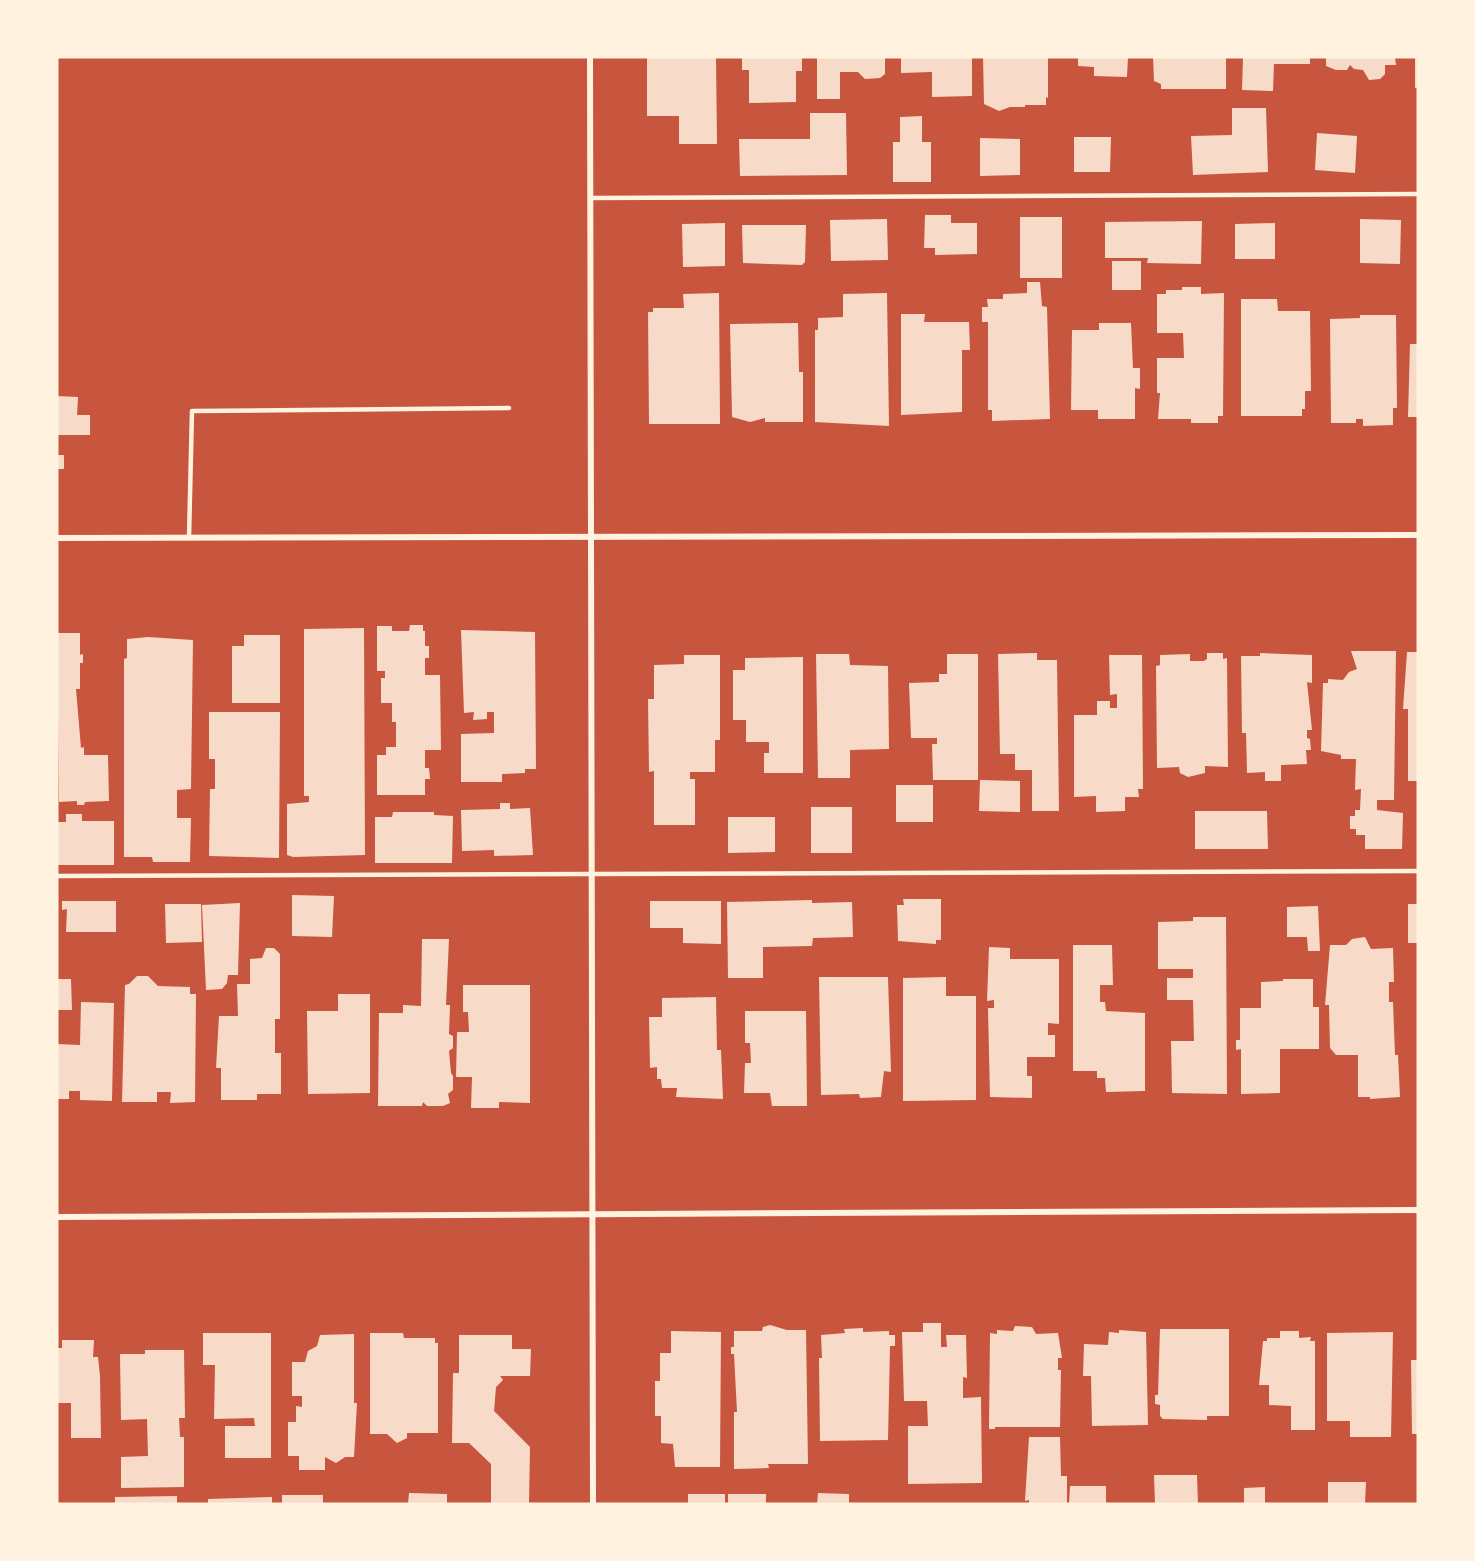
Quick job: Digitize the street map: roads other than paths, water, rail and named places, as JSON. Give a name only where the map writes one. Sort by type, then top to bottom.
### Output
[{"type":"street","points":[[590,57],[593,1504]]},
{"type":"street","points":[[57,538],[1418,535]]},
{"type":"street","points":[[57,1217],[1418,1210]]},
{"type":"lane","points":[[591,198],[1418,194]]},
{"type":"lane","points":[[189,538],[192,411],[509,408]]},
{"type":"lane","points":[[57,876],[1418,871]]}]
